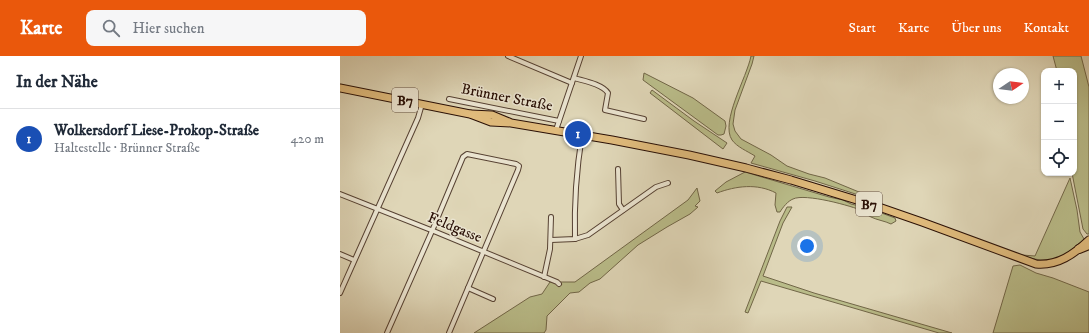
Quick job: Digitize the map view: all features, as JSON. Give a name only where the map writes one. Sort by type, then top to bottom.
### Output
[{"type":"highway","points":[[1079,249],[1089,245]]},
{"type":"main road","name":"Brünner Straße","points":[[340,88],[470,114],[491,122],[511,123],[556,130],[674,152],[746,168],[873,205],[1041,265],[1056,263],[1079,249]]},
{"type":"main road","name":"B7","points":[[1079,249],[1089,240]]},
{"type":"street","points":[[508,56],[572,83]]},
{"type":"street","name":"Brünner Straße","points":[[556,130],[581,56]]},
{"type":"street","points":[[574,78],[598,86],[607,91],[608,93],[605,110],[644,119]]},
{"type":"street","name":"Brünner Straße","points":[[449,99],[559,120]]},
{"type":"street","points":[[340,293],[418,118],[422,104]]},
{"type":"street","points":[[575,239],[575,181],[582,135]]},
{"type":"street","points":[[387,333],[432,231],[462,157],[464,155],[516,164],[519,166],[518,170],[449,333]]},
{"type":"street","points":[[618,169],[620,204],[623,210]]},
{"type":"street","points":[[551,240],[575,239],[588,235],[656,187],[668,183]]},
{"type":"street","name":"Feldgasse","points":[[340,194],[559,284]]},
{"type":"street","points":[[544,277],[548,263],[551,240],[550,217]]},
{"type":"street","points":[[340,254],[354,260]]},
{"type":"street","points":[[468,288],[493,299]]},
{"type":"green space","points":[[751,56],[754,56],[752,64],[735,110],[733,124],[735,131],[741,139],[771,155],[787,166],[825,178],[872,196],[871,199],[751,163],[755,156],[739,147],[732,140],[729,132],[729,122]]},
{"type":"green space","points":[[1053,56],[1081,56],[1089,87],[1089,234],[1087,234],[1083,229],[1073,176],[1077,176],[1077,68],[1056,68]]},
{"type":"green space","points":[[644,73],[693,98],[725,121],[726,126],[724,134],[718,135],[643,80]]},
{"type":"green space","points":[[652,90],[727,143],[723,149],[650,93]]},
{"type":"green space","points":[[745,172],[868,208],[895,218],[896,221],[891,224],[873,218],[863,211],[849,206],[807,198],[793,199],[786,204],[780,212],[777,212],[775,205],[776,193],[769,190],[754,187],[739,187],[717,193],[715,191],[726,182]]},
{"type":"green space","points":[[1070,178],[1080,232],[1084,239],[1070,251],[1056,258],[1040,260],[1022,255],[1035,256]]},
{"type":"green space","points":[[697,188],[700,201],[695,206],[698,207],[690,214],[638,245],[600,279],[590,283],[579,292],[570,293],[547,316],[546,330],[544,333],[474,333],[530,297],[542,294],[550,282],[575,282],[688,200]]},
{"type":"green space","points":[[787,207],[792,207],[783,223],[763,276],[814,293],[952,333],[939,333],[761,281],[748,313],[745,312],[780,221]]},
{"type":"green space","points":[[1020,265],[1036,273],[1089,292],[1089,333],[993,333],[1013,266]]},
{"type":"place","name":"Wolkersdorf Liese-Prokop-Straße","points":[[578,134]]}]
